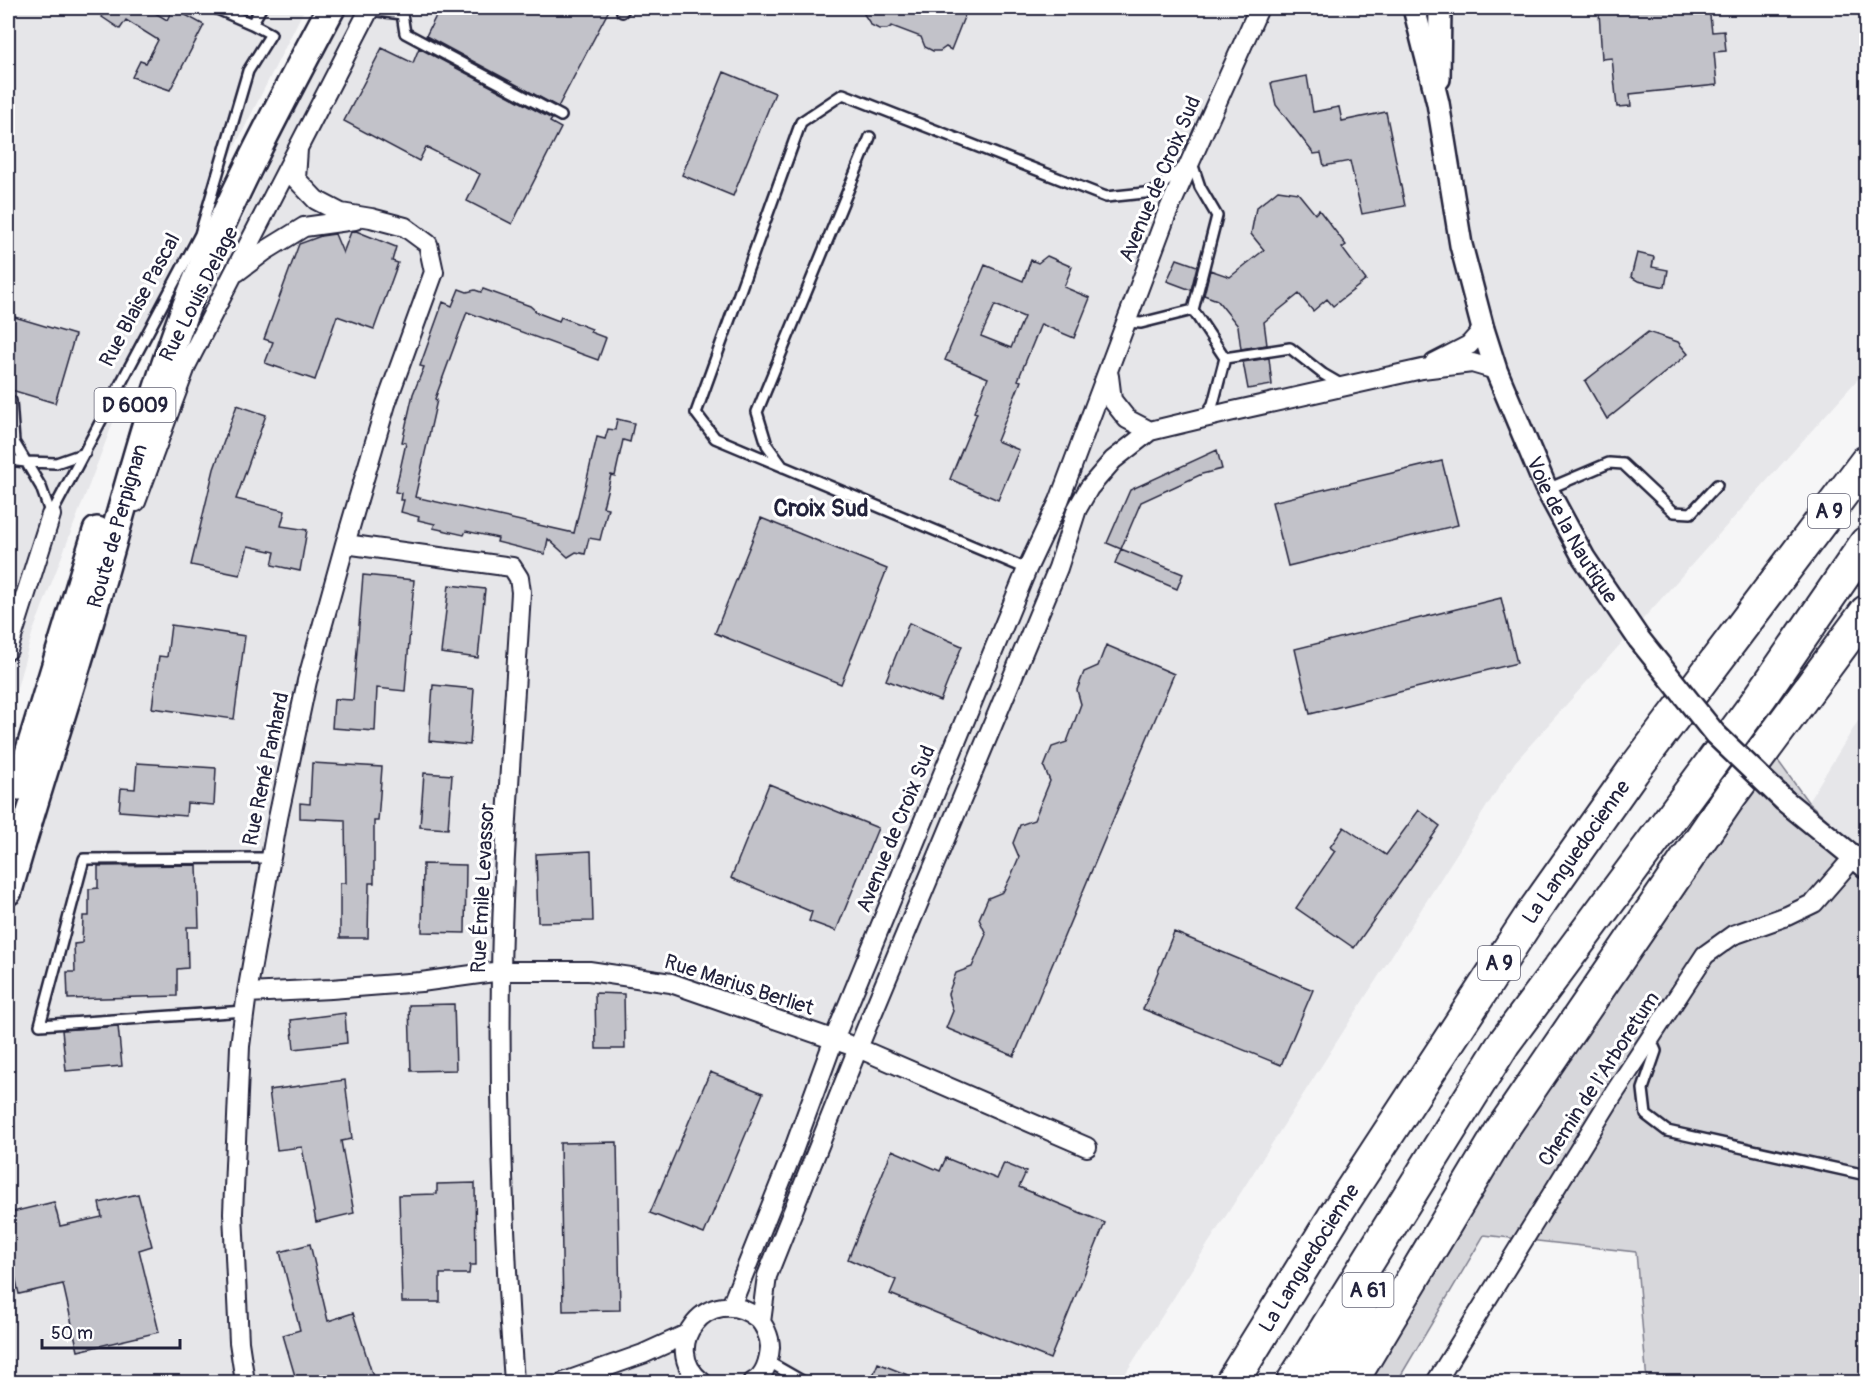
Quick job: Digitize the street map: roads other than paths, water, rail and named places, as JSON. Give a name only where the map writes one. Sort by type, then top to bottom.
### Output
[{"type":"highway","name":"La Languedocienne","points":[[1232,1383],[1337,1212],[1539,904],[1633,771],[1866,462]]},
{"type":"highway","name":"A 9","points":[[1293,1383],[1504,1043],[1761,696],[1866,543]]},
{"type":"highway","points":[[1351,1383],[1501,1131],[1730,796],[1866,612]]},
{"type":"highway","name":"A 61","points":[[1319,1383],[1347,1336],[1410,1194]]},
{"type":"main road","name":"Route de Perpignan","points":[[8,823],[142,383],[200,234],[315,8]]},
{"type":"main road","name":"Route de Perpignan","points":[[8,891],[93,612],[149,413],[184,314],[220,227],[260,143],[331,8]]},
{"type":"street","name":"Avenue de Croix Sud","points":[[731,1306],[793,1151],[834,1039],[1027,569],[1059,501],[1166,216],[1259,8]]},
{"type":"street","name":"Voie de la Nautique","points":[[1414,8],[1438,103],[1461,245],[1483,329],[1496,370],[1545,486],[1584,558],[1639,639],[1715,734],[1785,801],[1860,862]]},
{"type":"street","name":"Voie de la Nautique","points":[[1438,103],[1440,8]]},
{"type":"street","name":"Rue Louis Delage","points":[[93,612],[187,364],[369,9]]},
{"type":"street","name":"Rue René Panhard","points":[[245,1383],[239,1342],[233,1213],[240,1046],[247,993],[270,858],[307,681],[386,404],[434,272],[428,244],[405,228],[371,218],[341,213],[316,200],[296,179],[298,149]]},
{"type":"street","name":"Rue René Panhard","points":[[233,275],[304,228],[371,218]]},
{"type":"street","points":[[1422,369],[1469,345],[1483,329]]},
{"type":"street","points":[[761,1322],[767,1276],[858,1048],[1058,568],[1077,509],[1089,488],[1113,460],[1150,431],[1422,369],[1472,363],[1496,370]]},
{"type":"street","name":"Avenue de Croix Sud","points":[[1108,371],[1112,400],[1127,420],[1150,431]]},
{"type":"street","name":"Rue Blaise Pascal","points":[[8,650],[51,515]]},
{"type":"street","name":"Rue Émile Levassor","points":[[345,544],[512,567],[519,578],[521,592],[501,971],[507,1287],[514,1383]]},
{"type":"street","name":"Chemin de l'Arboretum","points":[[1436,1383],[1613,1095],[1705,955],[1733,935],[1787,916],[1814,903],[1860,862]]},
{"type":"street","name":"Rue Marius Berliet","points":[[247,993],[421,982],[501,971],[589,971],[671,983],[858,1048],[1087,1147]]},
{"type":"street","points":[[702,1383],[687,1363],[684,1349],[687,1334],[697,1318],[713,1308],[731,1306],[748,1311],[761,1322],[770,1341],[769,1362],[758,1380],[753,1383]]},
{"type":"street","points":[[564,1383],[643,1354],[687,1334]]},
{"type":"street","points":[[643,1354],[666,1352],[687,1363]]},
{"type":"lane","points":[[214,8],[252,24],[261,8]]},
{"type":"lane","points":[[369,9],[403,11],[405,33],[561,116]]},
{"type":"lane","name":"Rue Blaise Pascal","points":[[51,515],[200,234],[248,71],[271,34],[252,24]]},
{"type":"lane","points":[[1027,569],[715,438],[696,413],[801,122],[843,94],[1106,197],[1154,192],[1191,160],[1200,187],[1217,216],[1193,310],[1225,358],[1214,404],[1205,418]]},
{"type":"lane","points":[[783,467],[767,445],[758,411],[870,137]]},
{"type":"lane","points":[[1126,322],[1140,323],[1193,310]]},
{"type":"lane","points":[[1225,358],[1290,348],[1323,374],[1343,386]]},
{"type":"lane","points":[[11,401],[14,442],[41,487],[51,515]]},
{"type":"lane","points":[[8,460],[56,463],[85,453]]},
{"type":"lane","points":[[1545,486],[1566,481],[1609,463],[1623,464],[1674,512],[1691,513],[1717,484]]},
{"type":"lane","points":[[245,1011],[40,1025],[84,859],[270,858]]},
{"type":"lane","points":[[1651,1040],[1656,1051],[1643,1089],[1646,1115],[1667,1131],[1866,1175]]},
{"type":"lane","points":[[769,1362],[804,1383]]},
{"type":"district","name":"Croix Sud","points":[[821,508]]}]
